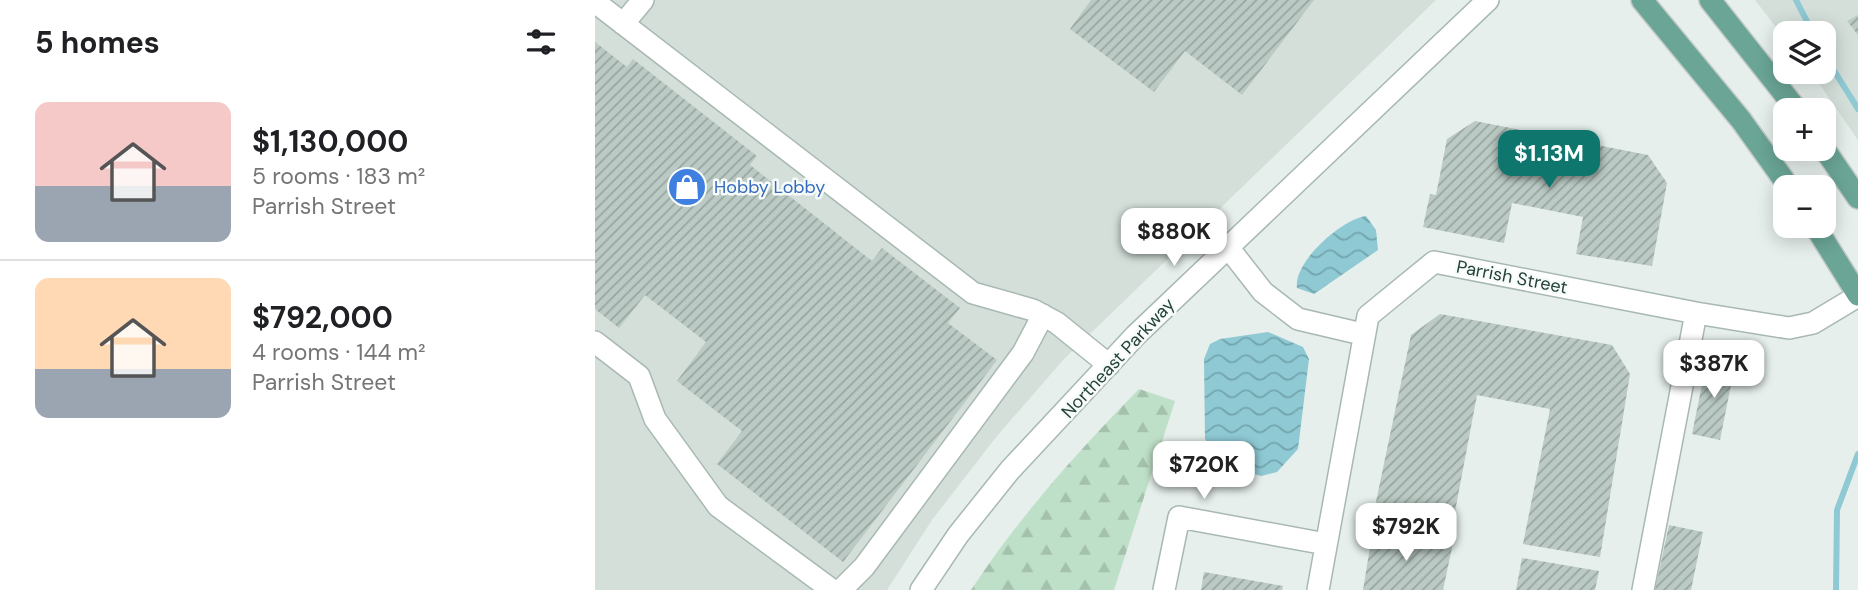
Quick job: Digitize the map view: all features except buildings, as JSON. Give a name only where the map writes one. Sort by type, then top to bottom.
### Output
[{"type":"main road","points":[[1642,0],[1741,120],[1780,175]]},
{"type":"main road","points":[[1710,0],[1788,98]]},
{"type":"main road","points":[[1833,161],[1858,198]]},
{"type":"main road","points":[[1822,238],[1858,296]]},
{"type":"street","points":[[624,24],[643,0]]},
{"type":"street","name":"Northeast Parkway","points":[[921,590],[958,535],[1010,470],[1108,365],[1227,246],[1488,0]]},
{"type":"street","points":[[595,2],[973,293],[1043,315],[1057,323],[1108,365]]},
{"type":"street","points":[[1227,246],[1263,292],[1298,319],[1362,334]]},
{"type":"street","name":"Parrish Street","points":[[1318,590],[1362,334],[1368,316],[1434,262],[1696,313],[1789,328],[1813,323],[1858,296]]},
{"type":"street","points":[[1643,590],[1696,313]]},
{"type":"street","points":[[841,590],[864,567],[1023,353],[1043,315]]},
{"type":"street","points":[[595,342],[639,376],[655,419],[717,506],[832,590]]},
{"type":"street","points":[[1164,590],[1179,517],[1326,544]]},
{"type":"shaded area","points":[[595,0],[1436,0],[1064,359],[997,436],[932,520],[887,590],[595,590]]},
{"type":"shaded area","points":[[1755,0],[1858,0],[1858,140],[1836,108],[1836,98],[1829,98],[1819,84],[1836,84],[1836,21],[1773,21],[1773,23]]},
{"type":"green space","points":[[1139,389],[1175,401],[1114,590],[971,590],[1009,536],[1050,485]]},
{"type":"water","points":[[1366,216],[1376,230],[1378,250],[1314,294],[1297,288],[1303,266],[1321,243],[1345,225]]},
{"type":"water","points":[[1268,332],[1303,347],[1309,359],[1298,449],[1277,472],[1261,476],[1224,465],[1205,439],[1204,359],[1210,344],[1220,339]]},
{"type":"waterway","points":[[1796,0],[1807,21]]},
{"type":"waterway","points":[[1836,74],[1858,109]]},
{"type":"waterway","points":[[1836,590],[1837,510],[1858,454]]},
{"type":"place","name":"Hobby Lobby","points":[[687,187]]}]
